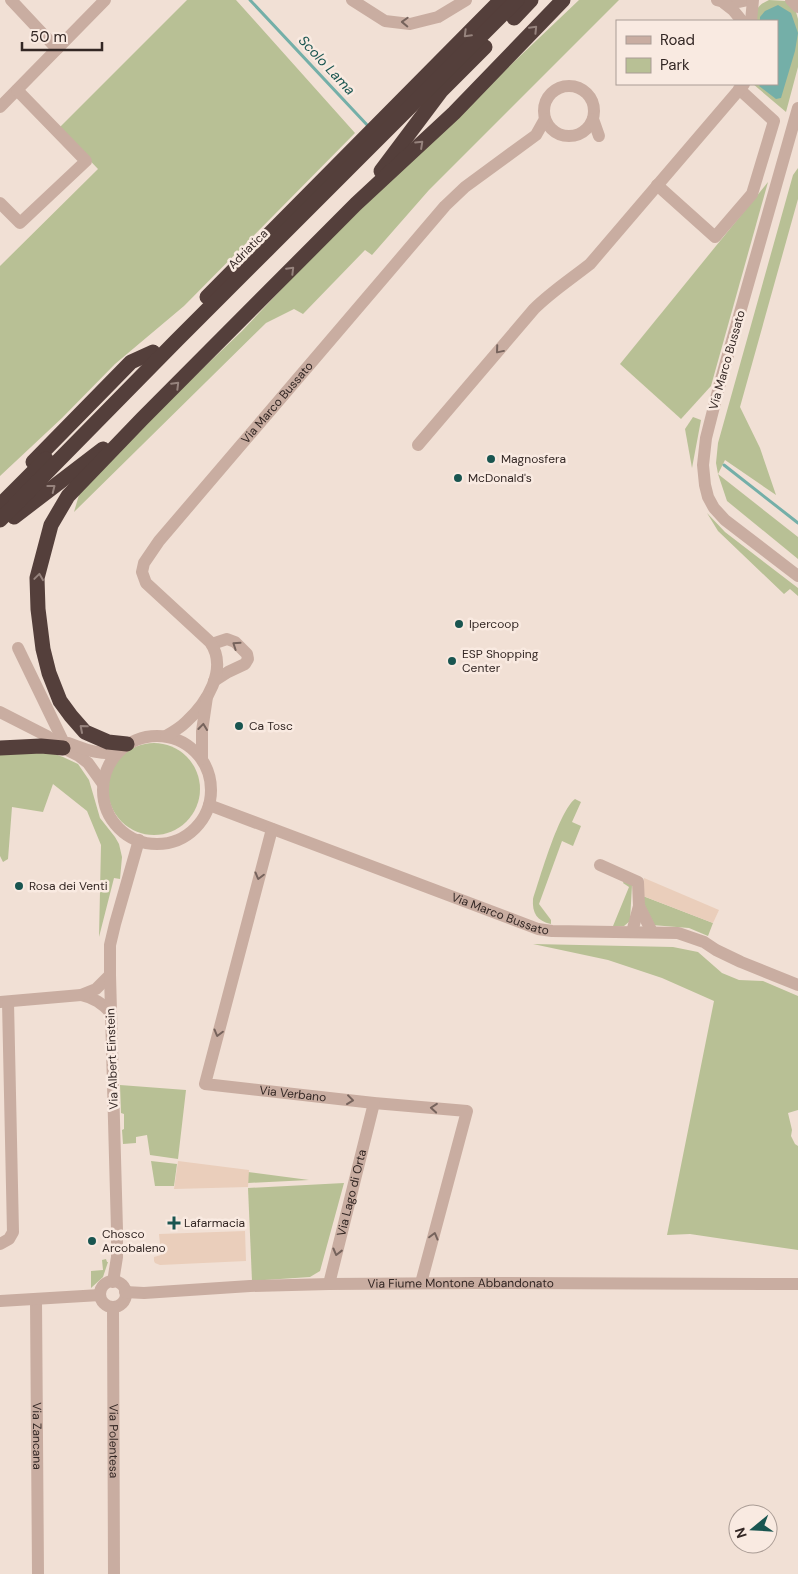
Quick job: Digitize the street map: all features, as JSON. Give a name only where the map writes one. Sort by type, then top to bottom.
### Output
[{"type":"highway","name":"Adriatica","points":[[386,123],[501,0]]},
{"type":"highway","name":"Adriatica","points":[[0,505],[386,123],[517,0]]},
{"type":"highway","points":[[356,204],[441,91],[531,0]]},
{"type":"highway","points":[[122,748],[85,732],[71,716],[60,701],[49,673],[43,649],[38,608],[37,578],[51,525],[68,496],[356,204],[454,113],[563,0]]},
{"type":"highway","name":"Adriatica","points":[[0,520],[176,341],[357,152]]},
{"type":"highway","points":[[0,492],[132,362],[153,352]]},
{"type":"highway","points":[[0,529],[142,419]]},
{"type":"highway","points":[[0,748],[63,745]]},
{"type":"street","points":[[11,0],[57,49]]},
{"type":"street","points":[[0,107],[105,0]]},
{"type":"street","points":[[352,0],[385,21],[410,24],[438,17],[466,0]]},
{"type":"street","points":[[720,1],[738,3],[748,0]]},
{"type":"street","points":[[751,20],[753,0]]},
{"type":"street","points":[[791,0],[798,7]]},
{"type":"street","points":[[720,1],[734,10],[741,20]]},
{"type":"street","points":[[565,86],[574,86],[582,90],[592,102],[593,119],[589,127],[582,132],[569,136],[556,132],[545,119],[544,110],[550,94],[565,86]]},
{"type":"street","points":[[418,445],[530,313],[546,297],[590,264],[741,86],[774,121],[752,194],[715,237],[657,186]]},
{"type":"street","points":[[0,203],[20,223],[86,161],[17,90]]},
{"type":"street","name":"Via Marco Bussato","points":[[798,108],[720,383],[706,438],[703,465],[705,486],[714,508],[725,520],[798,576]]},
{"type":"street","name":"Via Marco Bussato","points":[[536,135],[545,119]]},
{"type":"street","name":"Via Marco Bussato","points":[[212,644],[146,583],[142,572],[144,563],[151,552],[445,206],[465,187],[536,135],[556,132]]},
{"type":"street","points":[[202,759],[202,731],[208,695],[216,676],[217,663],[212,644],[227,639],[235,642],[247,654],[248,659],[245,664],[214,681]]},
{"type":"street","points":[[18,648],[63,745]]},
{"type":"street","points":[[166,736],[186,722],[208,695]]},
{"type":"street","points":[[0,712],[63,745],[88,763],[103,784]]},
{"type":"street","points":[[63,745],[104,754],[122,748],[140,738],[166,736],[180,740],[192,748],[202,759],[210,776],[211,793],[209,805],[205,816],[193,830],[178,840],[160,844],[143,843],[128,836],[116,826],[108,813],[103,799],[103,784],[107,768],[122,748]]},
{"type":"street","name":"Via Marco Bussato","points":[[209,805],[538,929],[552,931],[678,933],[704,942],[741,962],[798,985]]},
{"type":"street","name":"Via Verbano","points":[[272,829],[205,1084],[374,1103],[467,1111],[421,1283]]},
{"type":"street","name":"Via Albert Einstein","points":[[113,1282],[117,1257],[117,1230],[110,1013],[110,945],[139,840]]},
{"type":"street","points":[[600,865],[638,882],[639,906],[632,932]]},
{"type":"street","points":[[639,906],[652,932]]},
{"type":"street","points":[[704,942],[715,944],[798,976]]},
{"type":"street","points":[[0,1244],[9,1239],[13,1232],[4,1002],[81,994],[96,989],[110,975]]},
{"type":"street","points":[[81,994],[92,997],[110,1013]]},
{"type":"street","name":"Via Lago di Orta","points":[[328,1284],[374,1103]]},
{"type":"street","points":[[113,1282],[122,1286],[125,1292],[124,1300],[121,1304],[112,1307],[103,1303],[100,1294],[104,1285],[113,1282]]},
{"type":"street","name":"Via Fiume Montone Abbandonato","points":[[125,1292],[144,1293],[250,1286],[328,1284],[798,1284]]},
{"type":"street","points":[[0,1301],[36,1300],[100,1294]]},
{"type":"street","name":"Via Zancana","points":[[36,1300],[38,1574]]},
{"type":"street","name":"Via Polentesa","points":[[112,1307],[114,1574]]},
{"type":"green space","points":[[187,0],[236,0],[355,133],[184,306],[115,364],[62,418],[0,476],[0,266],[98,169],[59,128]]},
{"type":"green space","points":[[579,0],[619,0],[429,190],[372,255],[365,250],[303,314],[294,309],[266,323],[74,512],[81,488],[116,451],[242,331],[312,257]]},
{"type":"green space","points":[[769,0],[786,1],[796,12],[798,19],[798,67],[786,112],[754,85],[778,85],[778,20],[756,20],[756,13],[762,4]]},
{"type":"green space","points":[[798,168],[798,199],[740,407],[760,448],[776,495],[725,460],[718,474],[716,463],[718,443],[793,175]]},
{"type":"green space","points":[[768,182],[711,386],[681,419],[620,364]]},
{"type":"green space","points":[[693,417],[701,420],[692,468],[685,429]]},
{"type":"green space","points":[[718,474],[798,537],[798,559],[727,501]]},
{"type":"green space","points":[[707,513],[725,532],[798,588],[798,596],[790,589],[784,594],[718,531]]},
{"type":"green space","points":[[154,743],[171,747],[186,757],[196,772],[200,789],[196,806],[186,821],[171,831],[154,835],[137,831],[122,821],[112,806],[108,789],[112,772],[122,757],[137,747]]},
{"type":"green space","points":[[49,752],[78,764],[89,780],[100,818],[119,844],[122,857],[120,879],[114,878],[99,937],[101,845],[87,811],[53,784],[43,812],[12,807],[8,859],[3,862],[0,856],[0,753]]},
{"type":"green space","points":[[575,799],[581,802],[572,822],[581,826],[573,846],[562,841],[539,904],[551,920],[551,924],[542,921],[536,916],[533,908],[533,899],[557,830],[569,806]]},
{"type":"green space","points":[[624,881],[632,885],[630,921],[624,926],[613,926],[629,887],[623,883]]},
{"type":"green space","points":[[643,896],[713,923],[708,936],[689,928],[652,925],[645,911]]},
{"type":"green space","points":[[533,944],[673,947],[698,952],[722,973],[739,980],[763,981],[798,996],[798,1110],[788,1113],[792,1130],[791,1136],[798,1146],[798,1250],[690,1234],[667,1235],[714,1001],[662,978],[608,960]]},
{"type":"green space","points":[[120,1085],[186,1090],[178,1159],[150,1155],[147,1135],[136,1137],[136,1143],[123,1144],[124,1114],[121,1113]]},
{"type":"green space","points":[[151,1161],[177,1164],[174,1186],[155,1186]]},
{"type":"green space","points":[[248,1172],[309,1180],[248,1183]]},
{"type":"green space","points":[[344,1183],[320,1271],[310,1277],[252,1281],[248,1188]]},
{"type":"green space","points":[[106,1259],[108,1262],[103,1277],[91,1288],[91,1271],[103,1270],[102,1260]]},
{"type":"shaded area","points":[[644,878],[719,910],[713,923],[643,896]]},
{"type":"shaded area","points":[[178,1161],[249,1170],[248,1187],[174,1189]]},
{"type":"shaded area","points":[[245,1231],[246,1261],[160,1265],[154,1261],[154,1257],[161,1255],[159,1234]]},
{"type":"water","points":[[778,5],[791,13],[798,33],[795,51],[781,98],[776,99],[759,86],[778,85],[778,20],[760,20],[765,11]]},
{"type":"waterway","name":"Scolo Lama","points":[[250,0],[369,127]]},
{"type":"waterway","name":"Scolo Lama","points":[[724,465],[798,523]]},
{"type":"place","name":"Magnosfera","points":[[491,459]]},
{"type":"place","name":"McDonald's","points":[[458,478]]},
{"type":"place","name":"Ipercoop","points":[[459,624]]},
{"type":"place","name":"ESP Shopping Center","points":[[452,661]]},
{"type":"place","name":"Ca Tosc","points":[[239,726]]},
{"type":"place","name":"Rosa dei Venti","points":[[19,886]]},
{"type":"place","name":"Lafarmacia","points":[[174,1223]]},
{"type":"place","name":"Chosco Arcobaleno","points":[[92,1241]]}]
